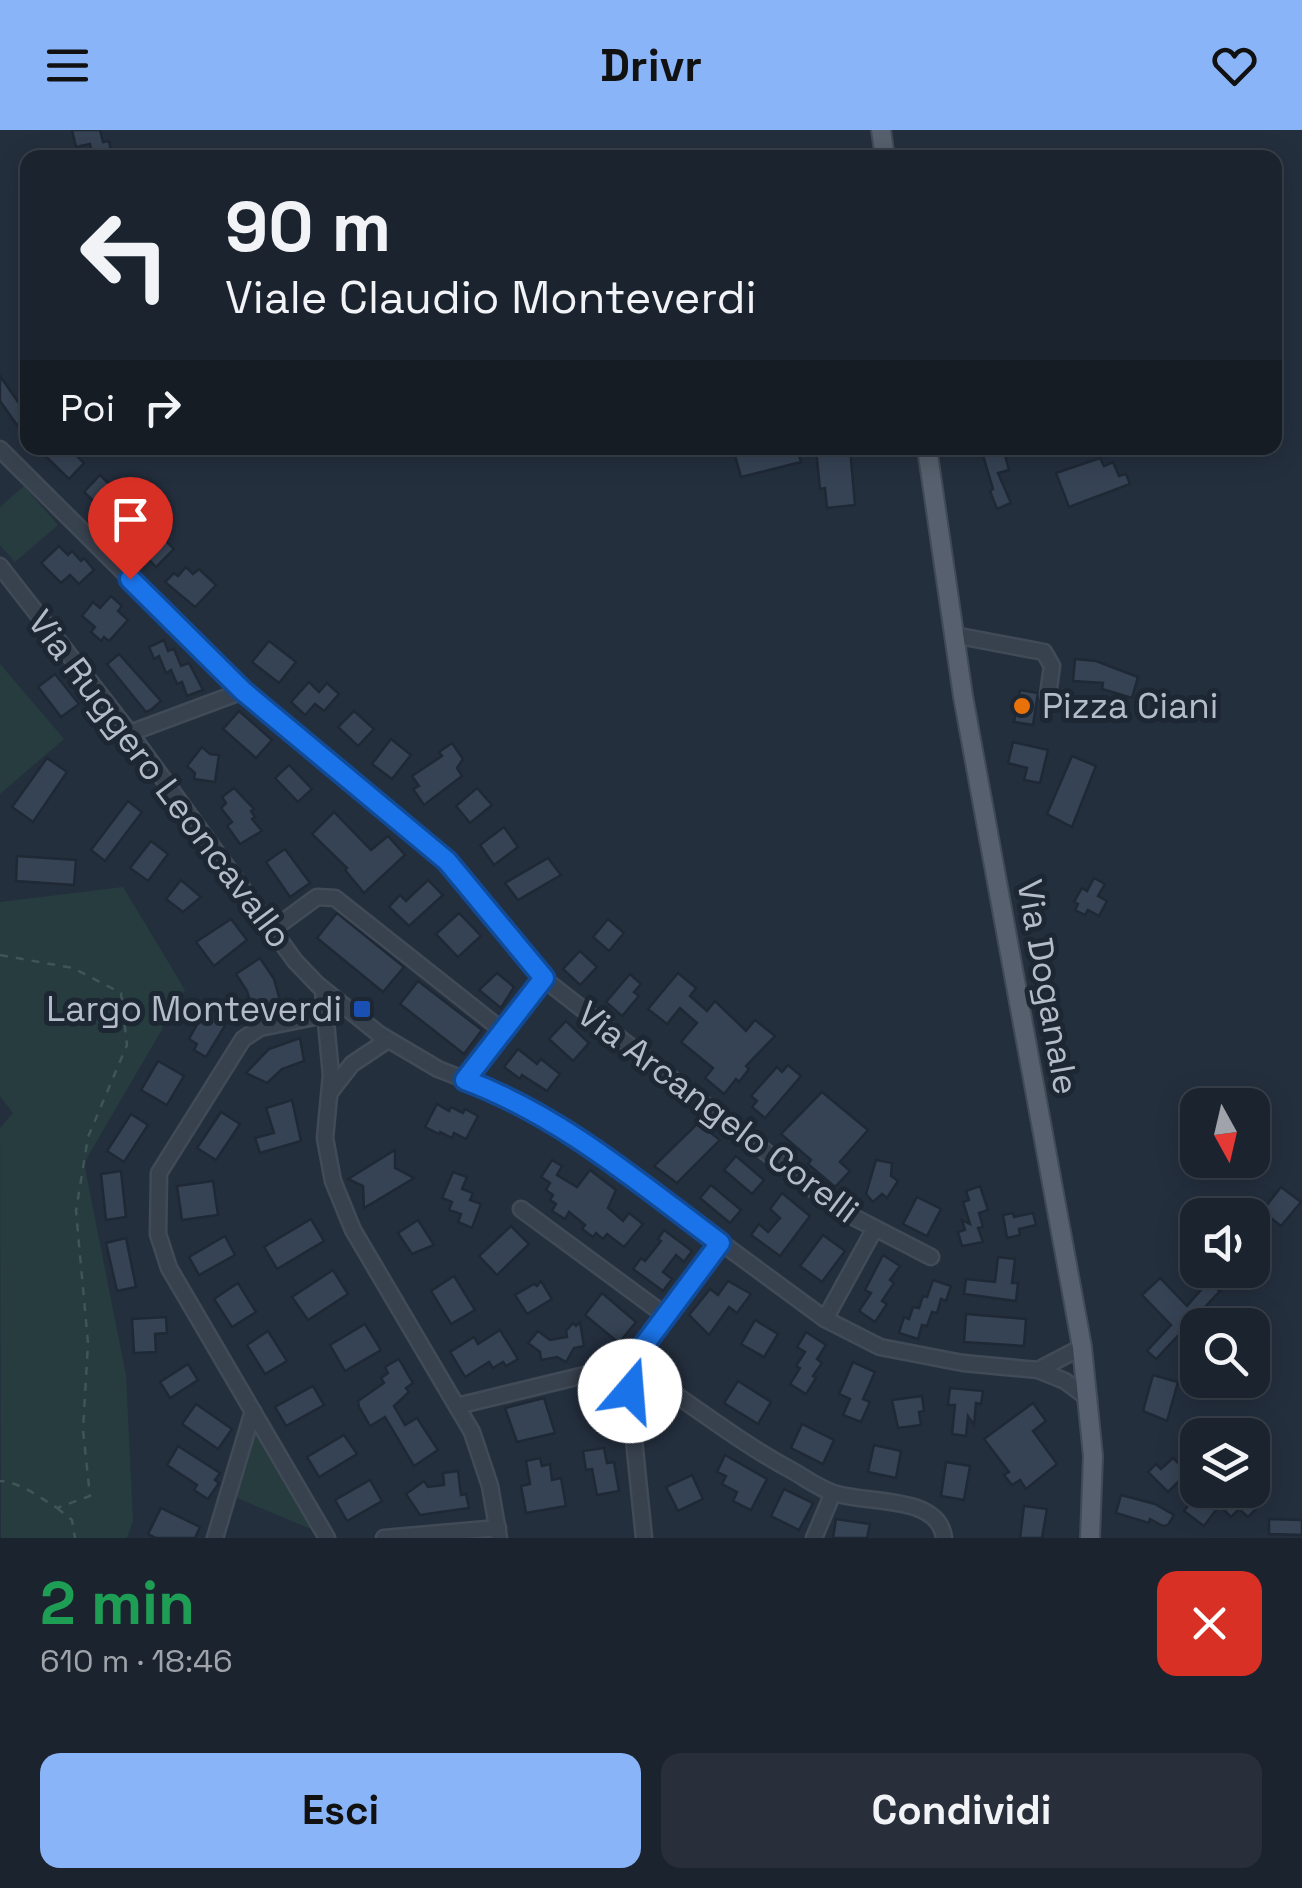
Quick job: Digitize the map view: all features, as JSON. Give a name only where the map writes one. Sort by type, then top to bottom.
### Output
[{"type":"main road","name":"Via Doganale","points":[[928,455],[954,635],[1082,1347],[1093,1476],[1090,1538]]},
{"type":"street","name":"Via Arcangelo Corelli","points":[[0,450],[243,691],[447,861],[544,978],[829,1202],[874,1230],[931,1257]]},
{"type":"street","name":"Via Ruggero Leoncavallo","points":[[0,566],[130,733],[301,968],[388,1040],[429,1064],[519,1102],[568,1130],[824,1319],[870,1344],[902,1354],[1038,1370],[1087,1389]]},
{"type":"street","points":[[954,635],[1044,652],[1052,666],[1048,695]]},
{"type":"street","points":[[130,733],[243,691]]},
{"type":"street","points":[[272,930],[318,897],[335,898],[503,1031]]},
{"type":"street","points":[[465,1080],[544,978]]},
{"type":"street","points":[[323,990],[330,1092],[325,1147],[343,1209],[457,1406],[482,1458],[498,1533],[384,1538]]},
{"type":"street","points":[[325,1015],[265,1027],[246,1036],[163,1163],[158,1178],[157,1228],[161,1250],[326,1538]]},
{"type":"street","points":[[330,1092],[352,1064],[388,1040]]},
{"type":"street","points":[[522,1208],[666,1316]]},
{"type":"street","points":[[824,1319],[874,1230]]},
{"type":"street","points":[[644,1538],[630,1364],[720,1243]]},
{"type":"street","points":[[1038,1370],[1082,1347]]},
{"type":"street","points":[[457,1406],[630,1364],[748,1446],[833,1493],[929,1513],[940,1524],[944,1538]]},
{"type":"street","points":[[214,1538],[252,1412]]},
{"type":"street","points":[[814,1538],[833,1493]]},
{"type":"path","points":[[0,955],[72,968],[121,993],[125,1028],[126,1045],[88,1137],[76,1211],[88,1343],[83,1430],[90,1496],[56,1508]]},
{"type":"path","points":[[0,1480],[24,1488],[72,1520],[75,1538]]},
{"type":"green space","points":[[24,486],[58,525],[15,562],[0,545],[0,507]]},
{"type":"green space","points":[[0,664],[64,739],[0,794]]},
{"type":"green space","points":[[123,887],[185,990],[84,1163],[126,1375],[133,1521],[127,1538],[1,1538],[0,1128],[13,1113],[0,1096],[0,902]]},
{"type":"green space","points":[[255,1427],[318,1532],[237,1498]]},
{"type":"building","points":[[72,130],[100,130],[103,142],[109,141],[111,150],[91,150],[90,144],[76,147]]},
{"type":"building","points":[[0,376],[20,405],[20,423],[17,425],[0,401]]},
{"type":"building","points":[[44,455],[76,455],[84,463],[69,479]]},
{"type":"building","points":[[735,455],[799,455],[801,462],[741,477]]},
{"type":"building","points":[[817,455],[851,455],[855,505],[827,508],[825,488],[820,489]]},
{"type":"building","points":[[983,455],[1005,455],[1009,470],[998,473],[1011,503],[997,509],[990,491],[993,489]]},
{"type":"building","points":[[1100,458],[1104,466],[1113,462],[1119,476],[1126,474],[1130,484],[1069,507],[1056,473]]},
{"type":"building","points":[[100,475],[131,505],[115,522],[84,492]]},
{"type":"building","points":[[145,520],[174,549],[156,567],[127,538]]},
{"type":"building","points":[[59,546],[68,555],[72,551],[81,561],[84,558],[94,570],[79,584],[70,575],[61,583],[41,563]]},
{"type":"building","points":[[186,567],[193,574],[199,569],[216,585],[195,607],[165,582]]},
{"type":"building","points":[[111,596],[122,606],[118,611],[128,620],[109,641],[104,637],[101,641],[91,632],[95,627],[82,616],[93,602],[100,608]]},
{"type":"building","points":[[164,640],[168,651],[174,649],[181,666],[189,663],[203,690],[187,696],[182,682],[177,684],[171,670],[166,673],[159,656],[154,659],[149,647]]},
{"type":"building","points":[[269,641],[296,662],[279,683],[252,662]]},
{"type":"building","points":[[119,654],[161,701],[152,709],[146,712],[107,664]]},
{"type":"building","points":[[1075,659],[1096,661],[1138,677],[1132,698],[1102,689],[1103,683],[1073,681]]},
{"type":"building","points":[[55,674],[79,704],[61,717],[38,687]]},
{"type":"building","points":[[309,682],[319,692],[327,683],[339,694],[324,711],[315,704],[305,715],[291,702]]},
{"type":"building","points":[[1020,690],[1038,693],[1033,725],[1014,722]]},
{"type":"building","points":[[239,711],[272,740],[256,758],[223,729]]},
{"type":"building","points":[[354,711],[374,729],[358,746],[338,727]]},
{"type":"building","points":[[391,739],[411,755],[392,779],[372,764]]},
{"type":"building","points":[[1013,742],[1048,750],[1040,783],[1024,780],[1027,768],[1008,763]]},
{"type":"building","points":[[452,743],[463,759],[457,768],[462,776],[424,805],[413,789],[419,786],[412,776],[442,756],[439,752]]},
{"type":"building","points":[[202,747],[219,755],[215,782],[194,779],[195,773],[187,766]]},
{"type":"building","points":[[1072,756],[1096,766],[1072,827],[1047,814]]},
{"type":"building","points":[[47,758],[67,772],[33,822],[12,807]]},
{"type":"building","points":[[289,765],[312,789],[298,802],[275,778]]},
{"type":"building","points":[[234,788],[254,809],[252,819],[262,831],[240,844],[227,826],[232,822],[221,808],[226,803],[222,797]]},
{"type":"building","points":[[477,788],[492,805],[470,823],[456,806]]},
{"type":"building","points":[[128,801],[142,812],[105,861],[91,850]]},
{"type":"building","points":[[334,812],[371,850],[388,836],[405,855],[364,893],[347,868],[312,834]]},
{"type":"building","points":[[504,827],[518,847],[494,865],[480,845]]},
{"type":"building","points":[[151,841],[168,854],[148,881],[130,868]]},
{"type":"building","points":[[285,849],[310,883],[290,897],[266,862]]},
{"type":"building","points":[[17,856],[76,860],[74,885],[16,881]]},
{"type":"building","points":[[548,858],[561,875],[518,900],[505,883]]},
{"type":"building","points":[[1094,878],[1105,884],[1098,896],[1107,901],[1099,916],[1088,910],[1085,915],[1075,910],[1078,904],[1074,902],[1082,888],[1087,891]]},
{"type":"building","points":[[181,880],[201,897],[183,912],[166,899]]},
{"type":"building","points":[[428,880],[443,895],[409,926],[389,907],[400,895],[406,901]]},
{"type":"building","points":[[337,913],[404,967],[383,992],[317,938]]},
{"type":"building","points":[[459,913],[481,936],[458,957],[436,934]]},
{"type":"building","points":[[231,919],[247,940],[214,966],[196,942]]},
{"type":"building","points":[[608,919],[624,933],[609,951],[593,937]]},
{"type":"building","points":[[580,951],[597,967],[580,985],[563,969]]},
{"type":"building","points":[[260,958],[274,979],[281,1004],[253,1012],[247,991],[236,974]]},
{"type":"building","points":[[497,973],[514,987],[501,1008],[479,990]]},
{"type":"building","points":[[678,973],[696,988],[690,996],[707,1011],[715,1001],[746,1031],[755,1020],[775,1036],[746,1066],[749,1069],[739,1082],[736,1079],[724,1094],[705,1078],[713,1068],[681,1042],[697,1023],[680,1008],[667,1024],[648,1009]]},
{"type":"building","points":[[630,974],[641,984],[634,992],[639,996],[622,1016],[606,1002]]},
{"type":"building","points":[[418,981],[482,1030],[464,1054],[400,1004]]},
{"type":"building","points":[[213,1010],[229,1019],[206,1057],[194,1050],[197,1044],[189,1039],[200,1019],[206,1023]]},
{"type":"building","points":[[566,1021],[589,1043],[573,1061],[549,1039]]},
{"type":"building","points":[[300,1038],[304,1061],[282,1069],[267,1083],[246,1073],[269,1049]]},
{"type":"building","points":[[518,1049],[537,1064],[541,1059],[560,1074],[547,1091],[504,1067]]},
{"type":"building","points":[[158,1061],[184,1076],[167,1105],[141,1090]]},
{"type":"building","points":[[788,1065],[801,1076],[765,1118],[752,1107],[757,1101],[751,1096],[777,1067],[782,1072]]},
{"type":"building","points":[[822,1092],[868,1130],[840,1162],[850,1171],[835,1187],[781,1134]]},
{"type":"building","points":[[292,1100],[301,1141],[260,1153],[255,1138],[274,1133],[266,1108]]},
{"type":"building","points":[[437,1104],[449,1111],[451,1107],[463,1113],[465,1109],[478,1116],[466,1139],[425,1127]]},
{"type":"building","points":[[221,1112],[240,1124],[216,1160],[197,1148]]},
{"type":"building","points":[[131,1114],[148,1125],[124,1162],[107,1151]]},
{"type":"building","points":[[698,1123],[720,1140],[677,1183],[654,1166]]},
{"type":"building","points":[[395,1150],[395,1168],[414,1178],[364,1208],[363,1186],[348,1179]]},
{"type":"building","points":[[736,1156],[764,1180],[752,1194],[724,1170]]},
{"type":"building","points":[[552,1160],[562,1166],[557,1175],[577,1187],[590,1170],[616,1190],[608,1208],[623,1221],[629,1213],[643,1224],[624,1247],[607,1234],[603,1239],[596,1233],[593,1237],[569,1212],[565,1219],[552,1211],[556,1204],[546,1190],[550,1183],[541,1177]]},
{"type":"building","points":[[876,1160],[892,1163],[891,1176],[898,1181],[887,1198],[882,1194],[873,1202],[866,1194]]},
{"type":"building","points":[[121,1171],[126,1217],[106,1220],[101,1174]]},
{"type":"building","points":[[453,1172],[467,1177],[462,1189],[473,1193],[470,1200],[481,1204],[472,1228],[458,1222],[461,1214],[449,1210],[452,1202],[442,1198]]},
{"type":"building","points":[[213,1181],[218,1215],[182,1220],[177,1186]]},
{"type":"building","points":[[711,1185],[741,1210],[730,1223],[700,1198]]},
{"type":"building","points":[[980,1186],[988,1210],[979,1213],[983,1227],[978,1228],[983,1242],[962,1246],[958,1232],[965,1230],[962,1220],[970,1224],[963,1202],[969,1200],[966,1191]]},
{"type":"building","points":[[1281,1187],[1301,1202],[1281,1226],[1270,1217],[1270,1201]]},
{"type":"building","points":[[782,1193],[810,1216],[780,1256],[751,1235],[759,1224],[768,1232],[780,1218],[770,1209]]},
{"type":"building","points":[[917,1197],[941,1209],[927,1236],[903,1224]]},
{"type":"building","points":[[1013,1213],[1014,1217],[1033,1213],[1036,1225],[1019,1229],[1020,1235],[1007,1238],[1003,1215]]},
{"type":"building","points":[[311,1219],[324,1241],[277,1269],[264,1247]]},
{"type":"building","points":[[418,1220],[434,1245],[412,1254],[398,1233]]},
{"type":"building","points":[[511,1226],[529,1244],[497,1275],[479,1256]]},
{"type":"building","points":[[664,1230],[692,1251],[684,1262],[676,1255],[663,1272],[672,1279],[663,1291],[633,1269],[661,1241],[658,1239]]},
{"type":"building","points":[[823,1235],[845,1251],[822,1282],[800,1266]]},
{"type":"building","points":[[225,1236],[235,1255],[199,1275],[189,1257]]},
{"type":"building","points":[[126,1238],[136,1287],[117,1291],[106,1243]]},
{"type":"building","points":[[883,1255],[900,1266],[882,1301],[887,1304],[875,1322],[859,1311],[871,1293],[865,1290]]},
{"type":"building","points":[[998,1257],[1015,1259],[1012,1283],[1018,1283],[1016,1301],[964,1294],[966,1279],[995,1282]]},
{"type":"building","points":[[333,1270],[348,1294],[308,1320],[292,1297]]},
{"type":"building","points":[[454,1276],[475,1310],[451,1324],[431,1291]]},
{"type":"building","points":[[1160,1278],[1187,1306],[1203,1288],[1220,1291],[1204,1308],[1180,1308],[1180,1334],[1156,1359],[1147,1351],[1171,1325],[1142,1295]]},
{"type":"building","points":[[933,1280],[951,1286],[946,1301],[941,1299],[937,1313],[932,1312],[927,1326],[922,1325],[918,1339],[899,1333],[904,1317],[909,1319],[913,1307],[919,1308]]},
{"type":"building","points":[[541,1281],[552,1299],[527,1314],[515,1295]]},
{"type":"building","points":[[728,1281],[751,1294],[737,1313],[729,1307],[709,1335],[689,1315],[710,1289],[718,1295]]},
{"type":"building","points":[[238,1283],[256,1312],[232,1327],[214,1299]]},
{"type":"building","points":[[602,1293],[636,1322],[619,1343],[585,1315]]},
{"type":"building","points":[[966,1314],[1026,1319],[1024,1346],[964,1342]]},
{"type":"building","points":[[166,1317],[167,1333],[155,1334],[156,1352],[134,1353],[132,1319]]},
{"type":"building","points":[[755,1320],[778,1334],[764,1357],[741,1344]]},
{"type":"building","points":[[580,1322],[584,1346],[574,1348],[566,1362],[557,1357],[541,1360],[540,1352],[528,1343],[538,1331],[550,1340],[567,1337],[566,1331]]},
{"type":"building","points":[[365,1324],[381,1350],[345,1371],[330,1345]]},
{"type":"building","points":[[500,1330],[518,1359],[493,1368],[489,1362],[465,1377],[450,1352],[474,1337],[478,1344]]},
{"type":"building","points":[[268,1331],[287,1361],[265,1374],[247,1345]]},
{"type":"building","points":[[806,1332],[826,1345],[817,1359],[822,1363],[813,1376],[816,1378],[806,1394],[790,1384],[805,1352],[797,1347]]},
{"type":"building","points":[[399,1359],[413,1383],[394,1406],[405,1425],[417,1418],[438,1450],[414,1466],[385,1417],[370,1426],[358,1401],[384,1383],[381,1378],[388,1373],[385,1367]]},
{"type":"building","points":[[853,1362],[875,1372],[863,1399],[870,1402],[861,1422],[843,1415],[850,1399],[839,1394]]},
{"type":"building","points":[[188,1364],[198,1380],[170,1398],[160,1382]]},
{"type":"building","points":[[1153,1375],[1178,1382],[1167,1421],[1143,1411]]},
{"type":"building","points":[[738,1381],[771,1402],[758,1424],[724,1403]]},
{"type":"building","points":[[601,1385],[609,1423],[591,1427],[582,1390]]},
{"type":"building","points":[[313,1386],[324,1405],[286,1426],[275,1407]]},
{"type":"building","points":[[950,1388],[983,1391],[981,1404],[976,1403],[974,1425],[968,1416],[966,1436],[952,1434],[955,1405],[948,1405]]},
{"type":"building","points":[[922,1396],[921,1425],[898,1428],[892,1400]]},
{"type":"building","points":[[544,1398],[555,1433],[517,1442],[505,1408]]},
{"type":"building","points":[[1033,1403],[1046,1421],[1033,1431],[1057,1464],[1026,1489],[1020,1480],[1012,1485],[1004,1475],[1009,1472],[984,1439]]},
{"type":"building","points":[[196,1404],[232,1429],[218,1449],[182,1424]]},
{"type":"building","points":[[802,1424],[834,1440],[823,1464],[791,1448]]},
{"type":"building","points":[[344,1435],[357,1454],[319,1477],[307,1457]]},
{"type":"building","points":[[874,1445],[901,1451],[896,1478],[868,1472]]},
{"type":"building","points":[[178,1446],[220,1473],[215,1480],[219,1483],[208,1499],[194,1490],[197,1485],[167,1465]]},
{"type":"building","points":[[604,1448],[607,1463],[614,1462],[619,1491],[597,1495],[592,1469],[586,1470],[583,1451]]},
{"type":"building","points":[[725,1455],[767,1479],[751,1510],[733,1501],[737,1492],[722,1484],[726,1476],[717,1472]]},
{"type":"building","points":[[540,1458],[542,1466],[550,1464],[552,1480],[561,1478],[566,1506],[526,1513],[521,1486],[530,1484],[526,1461]]},
{"type":"building","points":[[1173,1458],[1180,1465],[1180,1480],[1168,1492],[1148,1472],[1156,1464],[1161,1469]]},
{"type":"building","points":[[946,1462],[970,1466],[964,1500],[941,1496]]},
{"type":"building","points":[[458,1471],[461,1495],[466,1494],[469,1508],[420,1515],[406,1494],[424,1481],[428,1487],[444,1485],[443,1473]]},
{"type":"building","points":[[692,1475],[703,1499],[678,1511],[666,1487]]},
{"type":"building","points":[[370,1480],[382,1501],[347,1521],[335,1500]]},
{"type":"building","points":[[784,1489],[813,1503],[799,1530],[771,1516]]},
{"type":"building","points":[[1121,1495],[1155,1504],[1174,1515],[1163,1526],[1150,1519],[1149,1523],[1116,1513]]},
{"type":"building","points":[[1024,1506],[1047,1509],[1042,1538],[1020,1538]]},
{"type":"building","points":[[161,1508],[200,1527],[195,1538],[156,1538],[148,1534]]},
{"type":"building","points":[[1186,1508],[1218,1508],[1204,1526],[1184,1511]]},
{"type":"building","points":[[1223,1508],[1257,1508],[1248,1517],[1239,1509],[1231,1517]]},
{"type":"building","points":[[836,1519],[870,1524],[867,1538],[833,1538]]},
{"type":"building","points":[[1269,1519],[1302,1520],[1302,1535],[1269,1534]]},
{"type":"place","name":"Pizza Ciani","points":[[1022,706]]},
{"type":"place","name":"Largo Monteverdi","points":[[362,1009]]},
{"type":"route","points":[[130,579],[243,691],[436,850],[544,978],[465,1080],[519,1102],[568,1130],[720,1243],[630,1364],[630,1391]]}]
